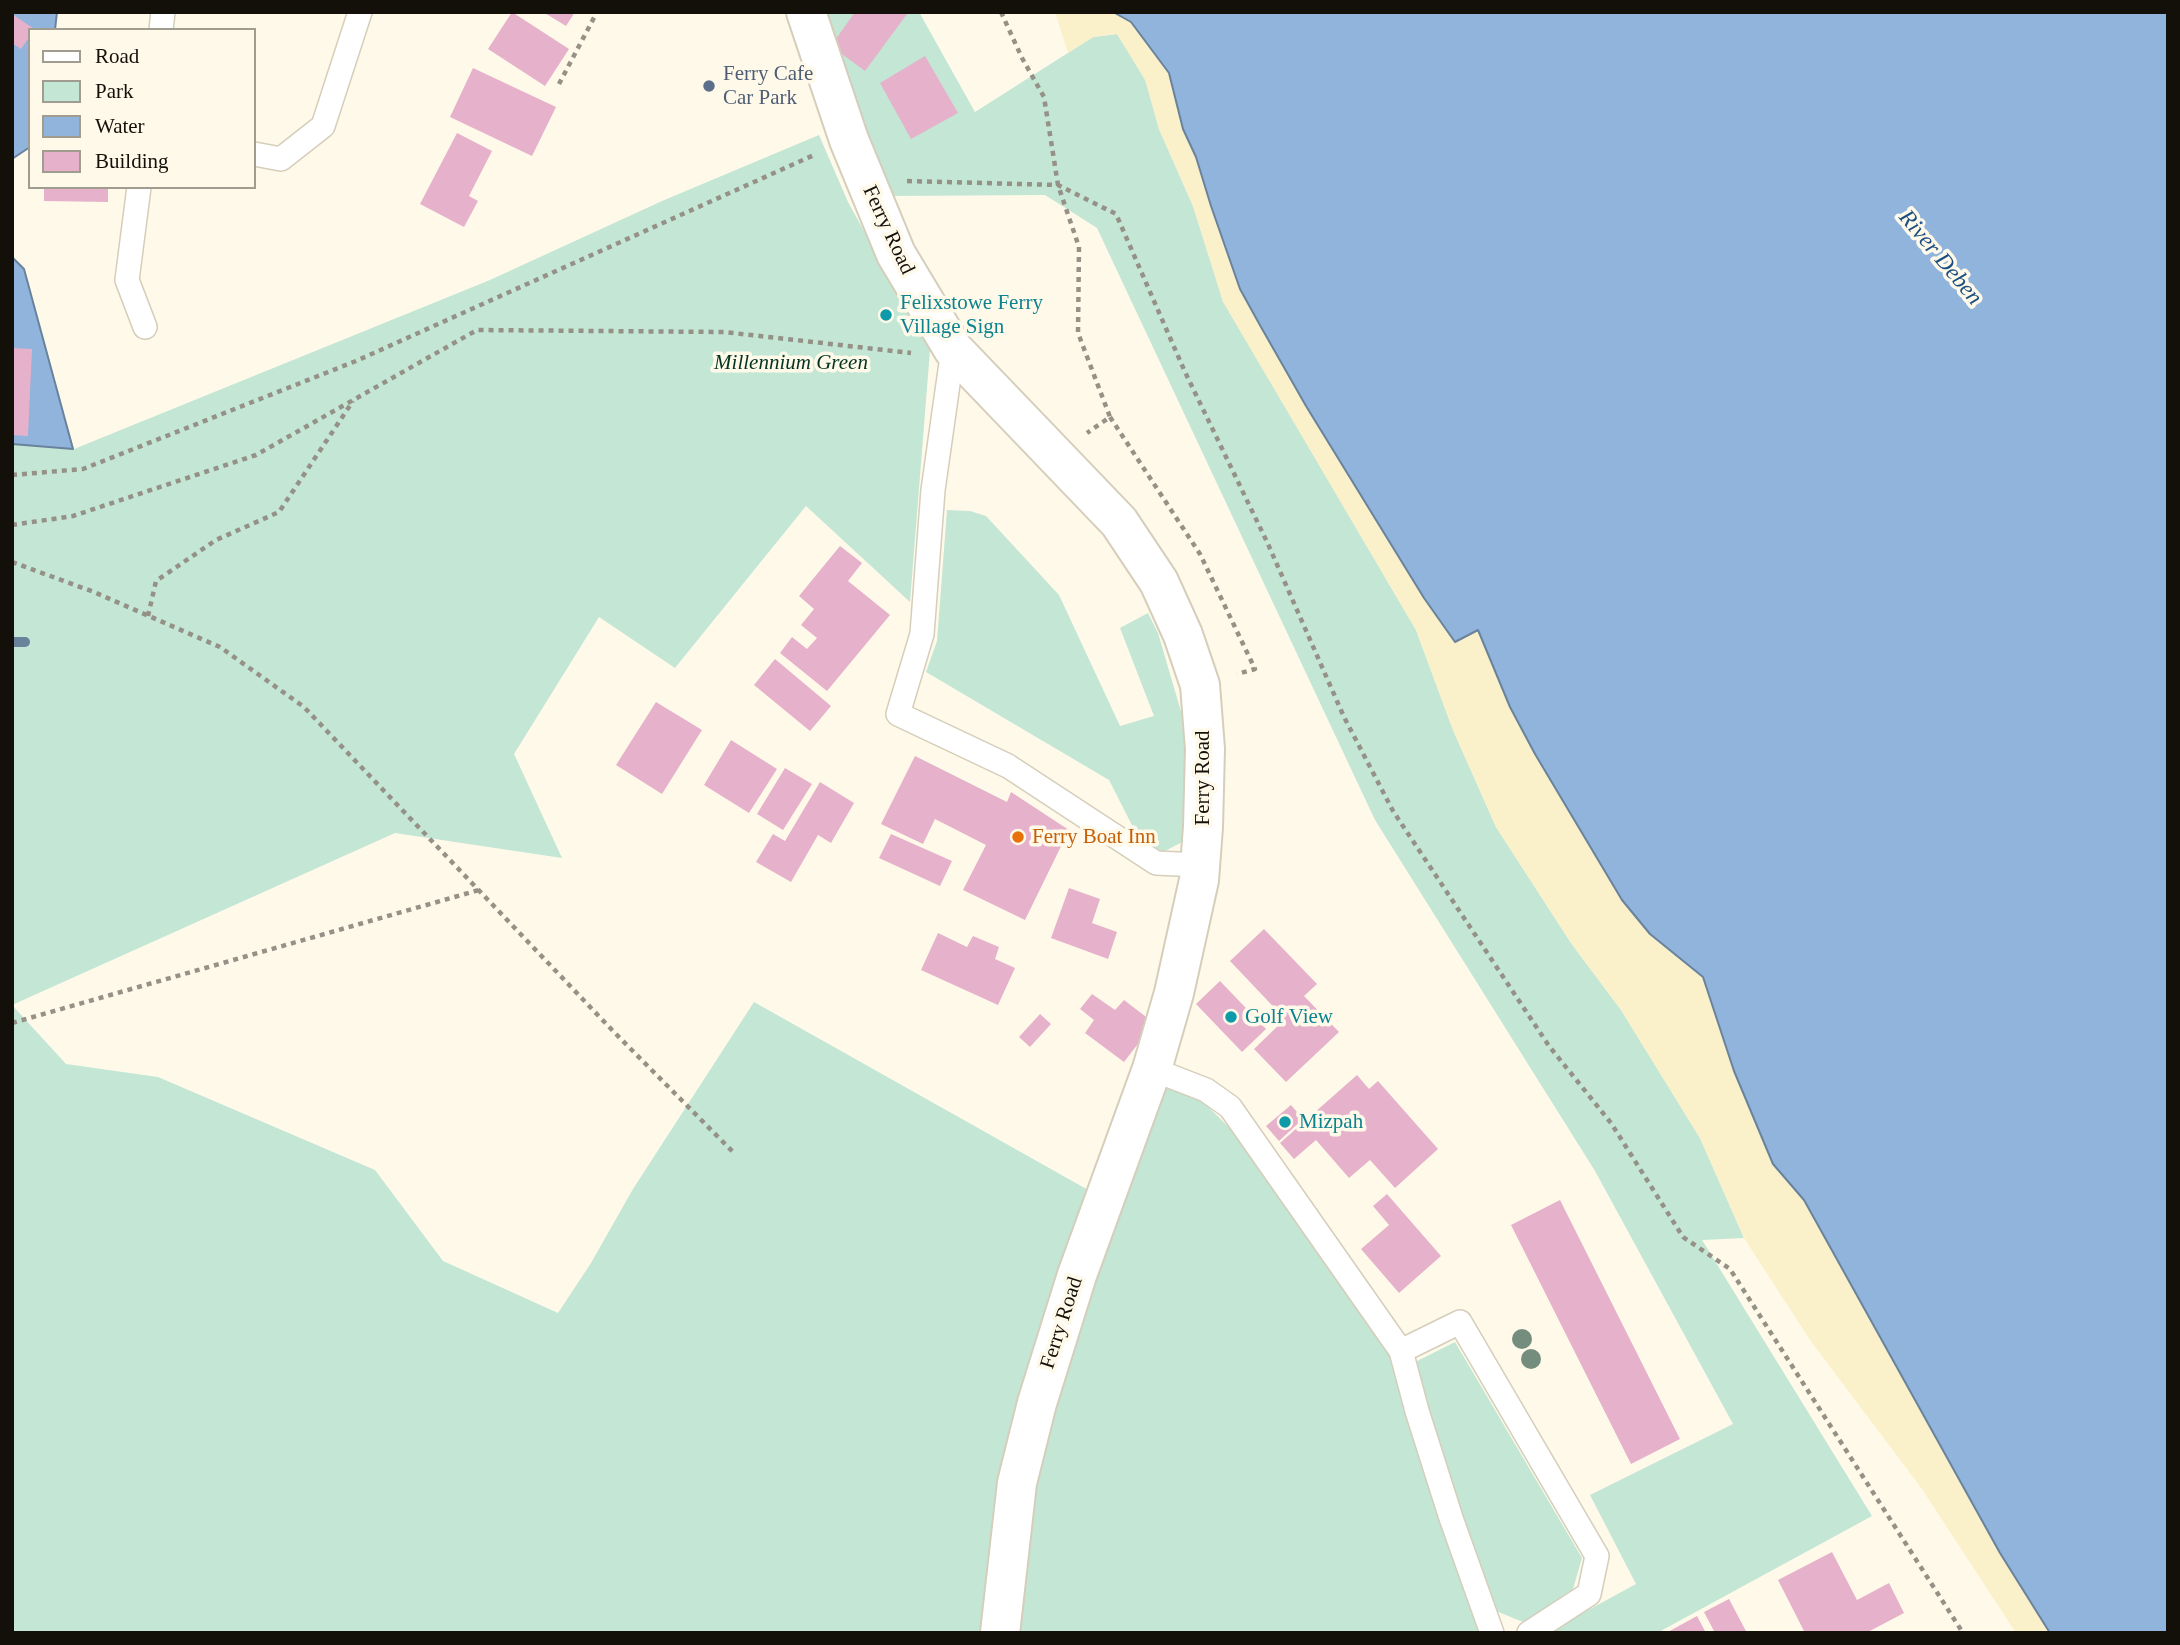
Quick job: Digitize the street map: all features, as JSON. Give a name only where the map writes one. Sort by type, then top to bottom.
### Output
[{"type":"street","name":"Ferry Road","points":[[806,12],[849,140],[895,254],[953,349],[1119,522],[1159,582],[1183,635],[1200,685],[1205,749],[1199,880],[1174,993],[1152,1069],[1077,1275],[1037,1403],[1017,1483],[1000,1633]]},
{"type":"lane","points":[[256,154],[281,159],[323,126],[360,12]]},
{"type":"lane","points":[[139,189],[127,280],[145,327]]},
{"type":"lane","points":[[953,349],[933,490],[922,634],[898,714],[1008,766],[1156,863],[1200,865]]},
{"type":"lane","points":[[1152,1069],[1206,1090],[1230,1107],[1401,1351],[1436,1471],[1492,1633]]},
{"type":"lane","points":[[1401,1351],[1460,1322],[1597,1556],[1589,1594],[1529,1633]]},
{"type":"path","points":[[559,84],[597,12]]},
{"type":"path","points":[[1001,12],[1044,97],[1058,186],[1079,247],[1078,333],[1110,417],[1200,554],[1255,669]]},
{"type":"path","points":[[12,475],[83,469],[356,361],[849,140]]},
{"type":"path","points":[[902,181],[1058,186],[1116,214],[1185,372],[1268,544],[1344,717],[1393,811],[1549,1046],[1611,1123],[1683,1237],[1730,1269],[1963,1633]]},
{"type":"path","points":[[12,525],[73,516],[256,455],[477,330],[724,332],[908,354],[953,349]]},
{"type":"path","points":[[148,615],[156,581],[216,540],[279,512],[353,400]]},
{"type":"path","points":[[1058,459],[1070,446],[1110,417]]},
{"type":"path","points":[[12,562],[94,592],[220,647],[304,707],[614,1032],[735,1154]]},
{"type":"path","points":[[12,1023],[480,890]]},
{"type":"green space","points":[[820,12],[919,12],[975,112],[1093,37],[1117,34],[1146,80],[1159,129],[1193,206],[1223,301],[1416,630],[1453,730],[1496,827],[1571,943],[1621,1010],[1700,1138],[1744,1238],[1702,1240],[1872,1516],[1657,1633],[1546,1633],[1636,1584],[1590,1495],[1733,1424],[1595,1171],[1375,820],[1097,228],[1045,195],[889,196]]},
{"type":"green space","name":"Millennium Green","points":[[819,135],[848,202],[930,350],[910,602],[806,506],[675,668],[599,617],[514,754],[562,858],[395,833],[12,1005],[12,257],[24,269],[74,449],[490,280],[662,201]]},
{"type":"green space","points":[[947,510],[970,511],[986,516],[1059,595],[1120,726],[1154,716],[1120,628],[1148,613],[1158,633],[1192,749],[1192,837],[1163,852],[1138,837],[1109,780],[926,672],[937,641]]},
{"type":"green space","points":[[754,1002],[1090,1191],[1130,1076],[1200,1099],[1245,1143],[1390,1357],[1479,1633],[12,1633],[12,1005],[66,1064],[158,1077],[375,1170],[443,1261],[558,1313],[591,1263],[633,1189]]},
{"type":"green space","points":[[1455,1342],[1582,1558],[1573,1589],[1523,1622],[1496,1611],[1450,1489],[1415,1362]]},
{"type":"sand","points":[[1055,12],[1113,12],[1131,22],[1169,73],[1183,129],[1196,157],[1240,289],[1306,406],[1424,598],[1455,642],[1478,630],[1510,707],[1535,754],[1622,900],[1703,977],[1734,1071],[1773,1164],[1804,1200],[2000,1553],[2050,1633],[2016,1633],[1922,1489],[1810,1340],[1744,1238],[1700,1138],[1621,1010],[1571,943],[1496,827],[1453,730],[1416,630],[1223,302],[1193,206],[1159,129],[1145,80],[1117,34],[1093,37],[1068,53]]},
{"type":"water","points":[[12,12],[57,12],[55,28],[28,28],[28,148],[12,159]]},
{"type":"water","name":"River Deben","points":[[1113,12],[2168,12],[2168,1633],[2050,1633],[2000,1553],[1804,1200],[1773,1164],[1734,1071],[1703,977],[1650,934],[1622,900],[1535,754],[1510,707],[1478,630],[1455,642],[1424,598],[1306,406],[1240,289],[1196,157],[1183,129],[1169,73],[1131,22]]},
{"type":"water","points":[[12,257],[24,269],[73,449],[12,444]]},
{"type":"building","points":[[512,12],[569,49],[545,86],[488,49]]},
{"type":"building","points":[[543,12],[575,12],[566,26]]},
{"type":"building","points":[[855,12],[907,14],[865,71],[831,46]]},
{"type":"building","points":[[12,14],[33,28],[28,28],[28,39],[21,49],[12,43]]},
{"type":"building","points":[[925,56],[958,113],[911,139],[880,83]]},
{"type":"building","points":[[473,68],[556,107],[532,156],[450,117]]},
{"type":"building","points":[[457,133],[492,151],[469,196],[478,201],[464,227],[420,204]]},
{"type":"building","points":[[44,189],[108,189],[108,202],[44,201]]},
{"type":"building","points":[[12,348],[32,349],[28,436],[12,435]]},
{"type":"building","points":[[840,546],[862,563],[848,581],[890,615],[827,691],[780,653],[792,637],[807,649],[817,638],[801,625],[814,609],[799,596]]},
{"type":"building","points":[[775,659],[831,706],[810,731],[754,685]]},
{"type":"building","points":[[656,702],[702,730],[662,794],[616,765]]},
{"type":"building","points":[[731,740],[777,769],[749,813],[704,785]]},
{"type":"building","name":"Ferry Boat Inn","points":[[915,756],[1007,802],[1011,792],[1069,830],[1025,920],[963,890],[986,845],[935,819],[923,844],[881,824]]},
{"type":"building","points":[[785,768],[812,784],[783,830],[757,814]]},
{"type":"building","points":[[820,782],[854,803],[831,843],[818,835],[791,882],[756,862],[773,834],[785,841]]},
{"type":"building","points":[[891,834],[952,861],[940,886],[879,858]]},
{"type":"building","points":[[1069,888],[1100,899],[1092,923],[1117,932],[1108,959],[1051,938]]},
{"type":"building","points":[[1264,929],[1317,984],[1304,996],[1339,1032],[1286,1082],[1254,1049],[1285,1019],[1230,961]]},
{"type":"building","points":[[938,933],[967,947],[973,936],[999,947],[995,959],[1015,968],[998,1005],[921,970]]},
{"type":"building","name":"Golf View","points":[[1220,981],[1266,1029],[1242,1052],[1196,1004]]},
{"type":"building","points":[[1092,994],[1115,1010],[1124,1000],[1154,1023],[1124,1062],[1085,1033],[1094,1020],[1080,1009]]},
{"type":"building","points":[[1040,1014],[1051,1024],[1030,1047],[1019,1037]]},
{"type":"building","points":[[1357,1075],[1369,1089],[1378,1081],[1438,1149],[1395,1188],[1370,1160],[1349,1178],[1316,1140],[1294,1159],[1280,1143]]},
{"type":"building","name":"Mizpah","points":[[1291,1105],[1303,1119],[1279,1141],[1266,1126]]},
{"type":"building","points":[[1387,1194],[1441,1256],[1399,1293],[1361,1249],[1389,1225],[1373,1206]]},
{"type":"building","points":[[1560,1200],[1680,1439],[1631,1464],[1511,1225]]},
{"type":"building","points":[[1832,1552],[1857,1600],[1889,1583],[1904,1613],[1866,1633],[1805,1633],[1778,1580]]},
{"type":"building","points":[[1729,1599],[1747,1633],[1715,1633],[1704,1612]]},
{"type":"building","points":[[1697,1616],[1706,1633],[1666,1633]]},
{"type":"waterway","points":[[12,642],[25,642]]},
{"type":"place","name":"Ferry Cafe Car Park","points":[[709,86]]},
{"type":"place","name":"Felixstowe Ferry Village Sign","points":[[886,315]]},
{"type":"place","name":"Ferry Boat Inn","points":[[1018,837]]},
{"type":"place","name":"Golf View","points":[[1231,1017]]},
{"type":"place","name":"Mizpah","points":[[1285,1122]]}]
